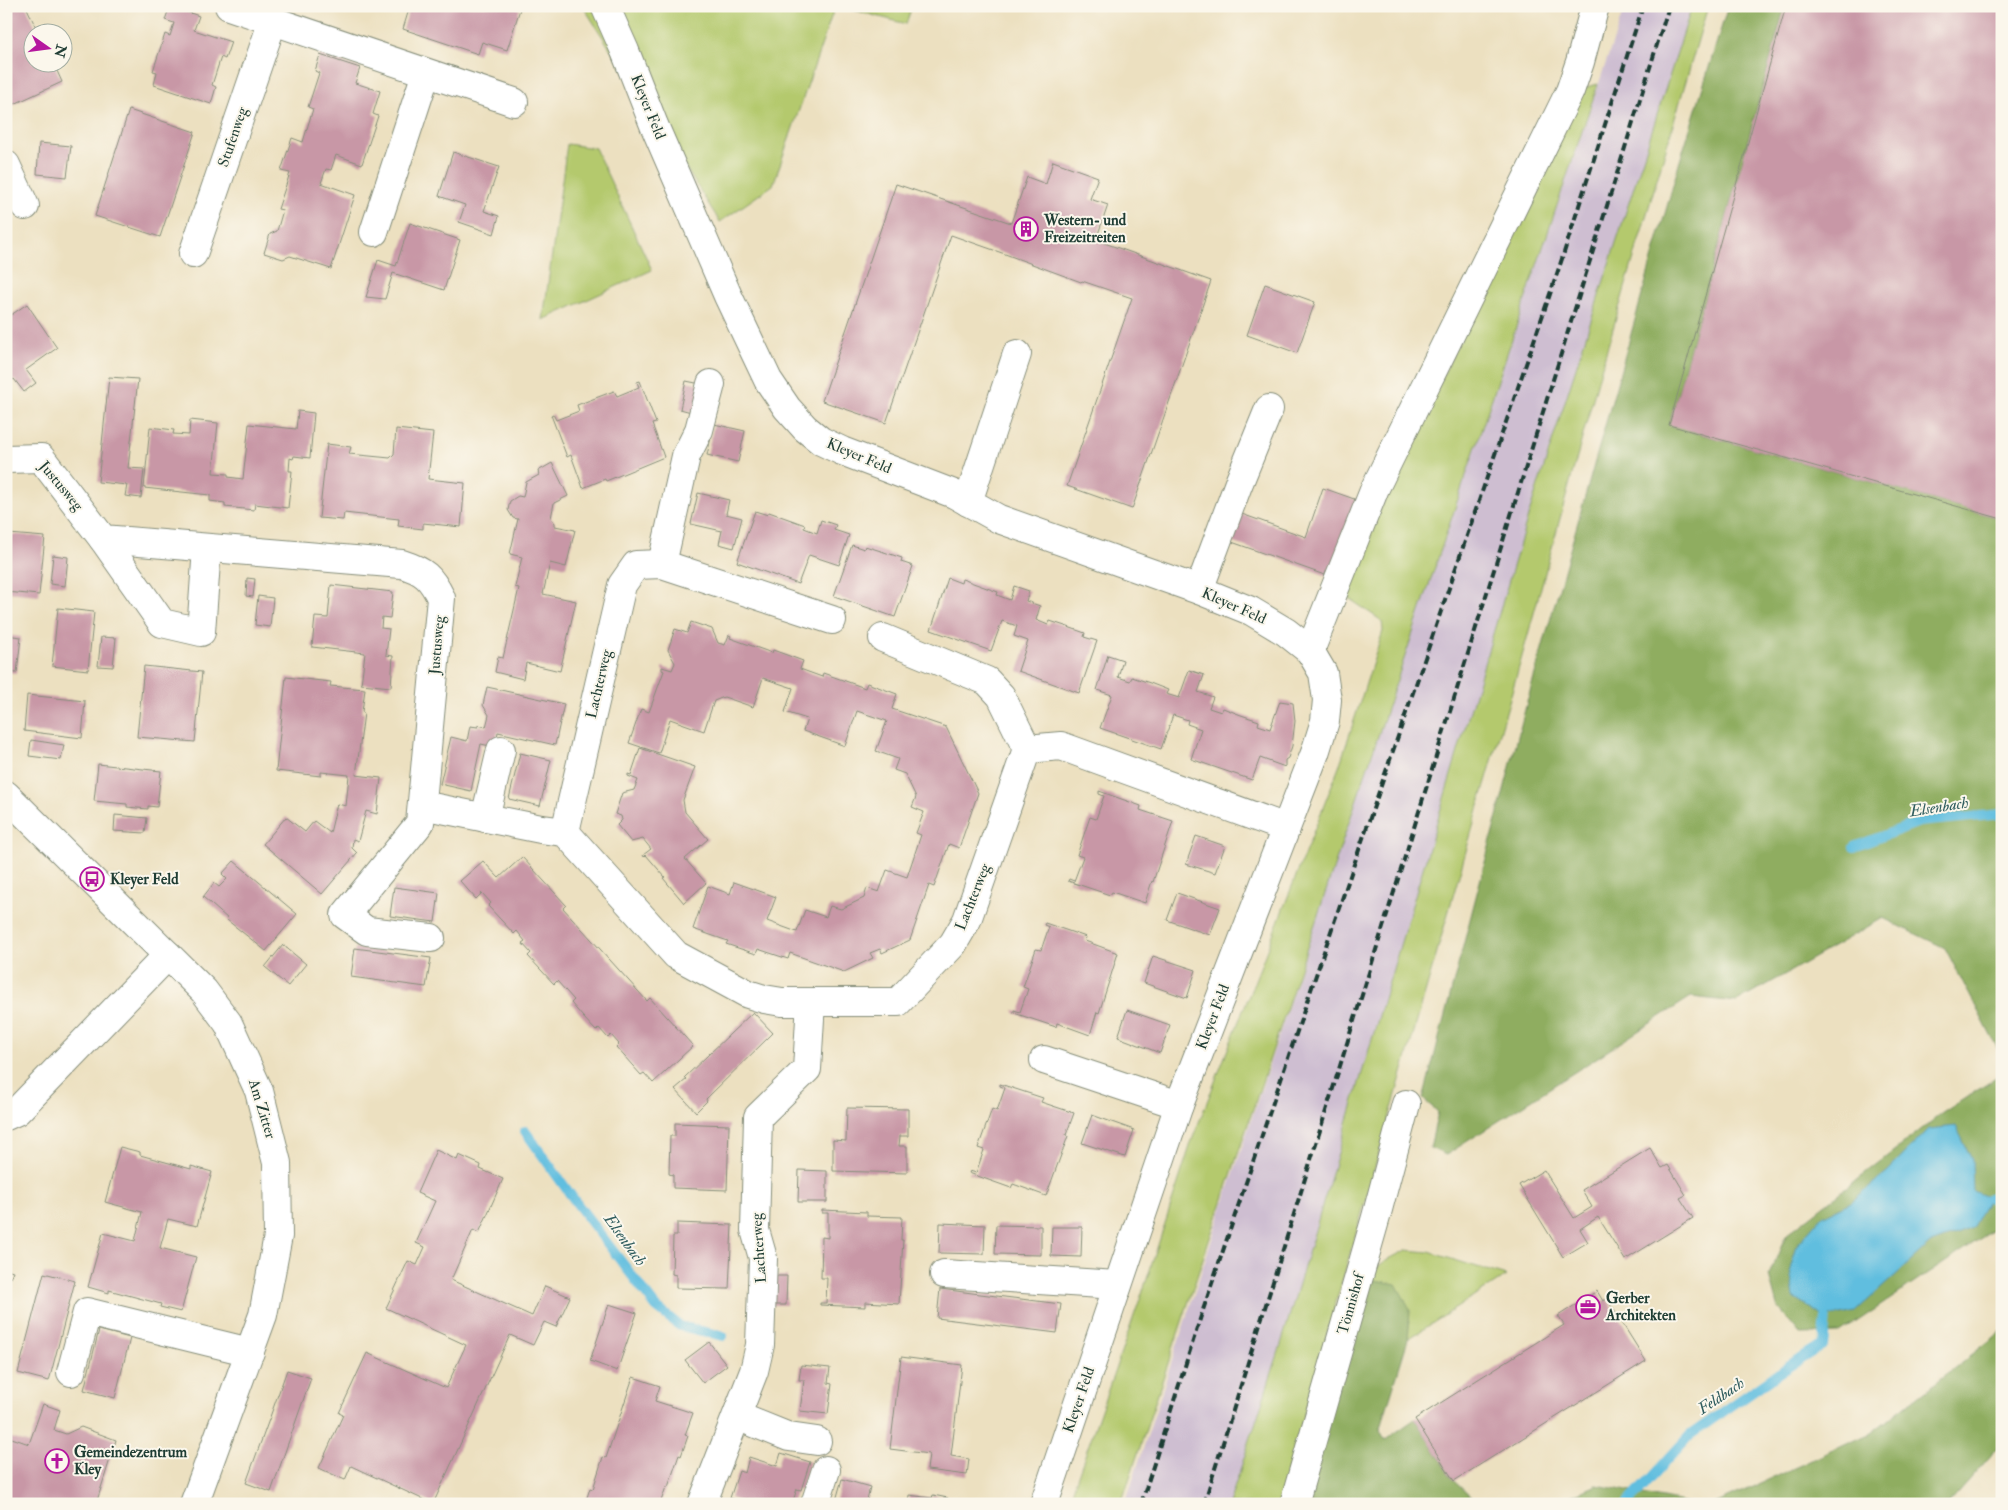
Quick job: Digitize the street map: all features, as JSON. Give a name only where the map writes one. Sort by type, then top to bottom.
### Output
[{"type":"street","points":[[229,6],[514,102]]},
{"type":"street","name":"Kleyer Feld","points":[[605,6],[728,296],[768,380],[787,408],[805,428],[821,441],[842,452],[954,494],[999,519],[1199,590],[1251,611],[1286,632],[1310,651],[1323,673],[1328,700],[1315,752],[1179,1105],[1044,1504]]},
{"type":"street","points":[[1310,651],[1375,488],[1570,91],[1596,6]]},
{"type":"street","name":"Stufenweg","points":[[193,254],[272,20]]},
{"type":"street","points":[[374,232],[426,73]]},
{"type":"street","points":[[6,165],[25,206]]},
{"type":"street","points":[[968,502],[1016,354]]},
{"type":"street","points":[[662,564],[686,456],[699,430],[711,384]]},
{"type":"street","points":[[1199,590],[1269,408]]},
{"type":"street","name":"Justusweg","points":[[6,459],[41,458],[103,539],[162,622],[201,632],[207,548]]},
{"type":"street","name":"Justusweg","points":[[103,539],[402,564],[420,569],[434,583],[441,598],[420,823],[345,915],[367,931],[431,938]]},
{"type":"street","name":"Lachterweg","points":[[832,620],[662,564],[636,565],[622,585],[566,832],[676,955],[748,994],[764,999],[782,1002],[898,1002],[953,944],[967,920],[1027,749]]},
{"type":"street","points":[[883,638],[987,681],[1001,696],[1027,749],[1061,746],[1286,828]]},
{"type":"street","points":[[486,818],[501,750]]},
{"type":"street","name":"Am Zitter","points":[[6,795],[204,991],[228,1023],[259,1091],[277,1163],[278,1236],[263,1315],[194,1504]]},
{"type":"street","points":[[422,805],[541,829],[566,832]]},
{"type":"street","points":[[6,1116],[17,1111],[168,955]]},
{"type":"street","name":"Lachterweg","points":[[702,1504],[754,1371],[760,1345],[763,1258],[755,1230],[758,1117],[808,1069],[811,1002]]},
{"type":"street","points":[[1044,1060],[1179,1105]]},
{"type":"street","name":"Tönnishof","points":[[1294,1504],[1376,1217],[1406,1104]]},
{"type":"street","points":[[944,1274],[1118,1285]]},
{"type":"street","points":[[71,1372],[87,1312],[250,1352]]},
{"type":"street","points":[[737,1416],[789,1437],[817,1441]]},
{"type":"street","points":[[815,1504],[826,1470]]},
{"type":"shaded area","points":[[1625,6],[1692,6],[1527,520],[1279,1351],[1229,1504],[1125,1504],[1340,849]]},
{"type":"green space","points":[[583,6],[835,6],[773,185],[720,222]]},
{"type":"green space","points":[[839,6],[912,6],[906,24]]},
{"type":"green space","points":[[1692,6],[1708,6],[1602,366],[1521,660],[1278,1504],[1229,1504],[1279,1351],[1527,520]]},
{"type":"green space","points":[[1728,6],[1785,6],[1669,425],[2002,519],[2002,1057],[1945,948],[1883,918],[1737,1002],[1691,997],[1446,1155],[1430,1148],[1438,1112],[1423,1099],[1527,702],[1679,164]]},
{"type":"green space","points":[[1598,84],[1121,1504],[1068,1504],[1148,1276],[1192,1140],[1339,767],[1383,631],[1382,621],[1347,597],[1346,582],[1578,89]]},
{"type":"green space","points":[[567,144],[595,148],[652,270],[543,320]]},
{"type":"green space","points":[[2002,1074],[2002,1224],[1840,1333],[1800,1334],[1777,1306],[1769,1276],[1786,1235],[1941,1114]]},
{"type":"green space","points":[[1406,1250],[1429,1252],[1506,1276],[1408,1339],[1410,1309],[1363,1278],[1385,1261]]},
{"type":"green space","points":[[1363,1278],[1396,1284],[1410,1309],[1408,1339],[1380,1430],[1385,1440],[1415,1419],[1454,1481],[1478,1504],[1299,1504]]},
{"type":"green space","points":[[2002,1331],[2002,1443],[1948,1504],[1715,1504],[1871,1433]]},
{"type":"green space","points":[[1597,1485],[1693,1504],[1553,1504]]},
{"type":"water","points":[[1956,1126],[1972,1160],[1973,1191],[1989,1198],[1972,1228],[1931,1243],[1855,1312],[1826,1318],[1794,1298],[1790,1269],[1798,1243],[1822,1216],[1851,1202],[1888,1171],[1929,1129]]},
{"type":"building","points":[[6,6],[26,6],[33,22],[22,22],[22,72],[58,72],[62,82],[10,106],[6,98]]},
{"type":"building","points":[[170,6],[199,16],[194,30],[231,42],[225,59],[221,57],[212,85],[216,87],[211,104],[154,85],[157,72],[153,71],[165,34],[170,36],[174,23],[165,20]]},
{"type":"building","points":[[410,6],[510,6],[520,9],[507,50],[482,42],[478,54],[403,29]]},
{"type":"building","points":[[1786,6],[2002,6],[2002,519],[1669,425]]},
{"type":"building","points":[[320,55],[360,68],[355,83],[380,91],[373,114],[378,116],[362,164],[336,155],[331,170],[326,169],[321,183],[355,195],[331,269],[290,256],[283,259],[264,253],[270,234],[277,231],[283,210],[278,209],[290,173],[281,171],[292,138],[303,142],[313,109],[308,107],[319,73],[315,71]]},
{"type":"building","points":[[129,110],[195,132],[160,237],[95,216]]},
{"type":"building","points":[[39,143],[71,146],[67,177],[37,174]]},
{"type":"building","points":[[453,152],[499,167],[484,211],[499,216],[494,234],[459,222],[465,205],[439,196]]},
{"type":"building","points":[[1053,161],[1098,177],[1090,199],[1108,205],[1096,240],[1211,281],[1132,509],[1067,486],[1132,298],[1081,282],[951,235],[886,423],[822,401],[896,184],[1011,223],[1027,177],[1046,184]]},
{"type":"building","points":[[410,223],[460,240],[444,290],[393,273],[385,299],[366,297],[378,260],[396,266]]},
{"type":"building","points":[[1265,284],[1315,302],[1297,353],[1247,335]]},
{"type":"building","points":[[27,304],[57,348],[26,370],[36,383],[24,392],[14,379],[6,384],[6,309],[11,315]]},
{"type":"building","points":[[109,377],[138,379],[128,468],[144,469],[141,498],[125,496],[127,485],[98,482]]},
{"type":"building","points":[[640,381],[656,423],[652,424],[664,457],[606,481],[605,479],[583,488],[571,455],[567,457],[551,415],[553,414],[556,420],[579,411],[577,405],[614,391],[617,396],[639,387],[637,382]]},
{"type":"building","points":[[686,381],[701,384],[695,413],[680,409]]},
{"type":"building","points":[[298,411],[314,413],[310,458],[294,456],[293,459],[290,458],[289,471],[292,471],[288,508],[255,504],[254,510],[225,507],[225,503],[210,501],[210,495],[144,488],[150,427],[174,430],[173,434],[189,435],[190,420],[218,423],[213,473],[228,474],[228,477],[243,479],[249,424],[296,429]]},
{"type":"building","points":[[714,424],[745,431],[738,462],[707,455]]},
{"type":"building","points":[[396,429],[433,433],[428,479],[465,483],[461,527],[423,523],[423,529],[398,526],[399,519],[344,513],[343,520],[319,518],[327,444],[351,447],[349,454],[390,458],[394,454]]},
{"type":"building","points":[[552,463],[568,496],[554,503],[551,518],[555,526],[575,530],[566,567],[550,563],[543,594],[576,601],[560,671],[526,663],[523,679],[495,672],[498,657],[503,658],[519,588],[515,587],[522,557],[510,554],[518,519],[513,518],[508,510],[510,501],[518,496],[523,497],[526,482],[539,475],[538,471]]},
{"type":"building","points":[[1323,488],[1357,500],[1330,577],[1229,541],[1239,513],[1306,537]]},
{"type":"building","points":[[698,493],[729,500],[726,514],[742,518],[734,548],[719,544],[722,531],[691,524]]},
{"type":"building","points":[[755,511],[768,515],[769,512],[805,525],[804,528],[817,533],[821,520],[836,525],[834,530],[849,535],[839,565],[809,555],[798,584],[737,562]]},
{"type":"building","points":[[9,534],[45,537],[39,595],[6,592],[6,562]]},
{"type":"building","points":[[852,545],[864,549],[865,546],[902,558],[901,562],[913,566],[895,617],[834,596]]},
{"type":"building","points":[[53,555],[68,557],[65,586],[50,584]]},
{"type":"building","points":[[247,578],[255,579],[253,597],[246,596]]},
{"type":"building","points":[[948,578],[961,583],[962,579],[998,592],[997,595],[1010,600],[1014,586],[1029,591],[1026,601],[1040,606],[1036,620],[1048,625],[1050,621],[1068,627],[1085,633],[1084,637],[1097,641],[1079,693],[1018,671],[1028,641],[1014,636],[1017,626],[1002,621],[991,651],[931,630]]},
{"type":"building","points":[[331,585],[393,592],[390,618],[382,617],[381,628],[389,629],[386,655],[393,656],[391,687],[361,684],[365,653],[312,647],[315,617],[328,618]]},
{"type":"building","points":[[258,596],[273,598],[270,627],[255,625]]},
{"type":"building","points":[[58,608],[94,612],[88,670],[52,666]]},
{"type":"building","points":[[691,622],[712,629],[718,643],[725,645],[729,635],[731,636],[730,638],[772,653],[773,650],[803,661],[800,669],[822,677],[823,673],[865,688],[867,683],[897,694],[892,709],[946,727],[978,793],[959,848],[949,844],[934,887],[929,885],[910,940],[882,953],[880,949],[870,953],[873,958],[844,972],[790,953],[788,959],[758,949],[756,954],[726,944],[728,941],[693,929],[708,886],[730,894],[734,882],[776,897],[767,921],[797,932],[805,910],[826,917],[830,906],[841,909],[864,898],[867,888],[879,892],[887,870],[907,877],[921,835],[916,833],[924,812],[912,807],[916,797],[905,774],[894,770],[898,759],[876,751],[887,721],[857,711],[845,746],[803,731],[807,719],[785,712],[793,688],[763,678],[753,707],[724,697],[714,701],[704,731],[670,719],[659,753],[629,743],[641,709],[649,712],[664,671],[662,667],[672,670],[675,663],[668,650],[675,629],[687,633]]},
{"type":"building","points":[[6,635],[21,637],[17,673],[6,672]]},
{"type":"building","points":[[101,637],[116,638],[113,667],[98,666]]},
{"type":"building","points":[[1108,655],[1123,660],[1118,677],[1130,681],[1132,677],[1150,683],[1168,690],[1166,694],[1179,698],[1189,670],[1204,675],[1198,692],[1213,697],[1209,708],[1221,712],[1223,708],[1259,721],[1258,725],[1270,729],[1280,701],[1293,703],[1295,721],[1292,746],[1288,758],[1285,760],[1285,767],[1260,758],[1252,780],[1191,759],[1201,729],[1187,724],[1188,720],[1173,715],[1161,749],[1100,728],[1112,695],[1097,690]]},
{"type":"building","points":[[144,666],[202,672],[195,742],[137,737]]},
{"type":"building","points":[[286,677],[331,682],[330,686],[365,689],[362,712],[364,713],[356,775],[381,778],[377,814],[366,811],[358,841],[353,839],[352,848],[357,853],[322,894],[263,844],[286,817],[305,832],[314,821],[330,833],[337,804],[346,806],[349,775],[321,772],[321,776],[276,771]]},
{"type":"building","points":[[487,687],[564,704],[555,745],[498,732],[495,747],[481,744],[471,791],[440,784],[451,737],[467,741],[470,726],[486,727],[489,715],[483,705]]},
{"type":"building","points":[[27,695],[85,701],[82,738],[24,731]]},
{"type":"building","points":[[31,740],[64,745],[61,760],[29,756]]},
{"type":"building","points":[[640,748],[695,767],[683,800],[685,812],[708,839],[685,859],[706,883],[684,903],[646,855],[644,857],[643,855],[651,849],[643,839],[631,842],[617,825],[622,820],[621,816],[615,814],[622,793],[634,790],[638,780],[628,776],[628,774],[631,775]]},
{"type":"building","points":[[520,753],[551,760],[540,806],[509,799]]},
{"type":"building","points":[[98,764],[161,771],[157,807],[148,806],[148,809],[127,807],[127,804],[94,801]]},
{"type":"building","points":[[1099,791],[1141,806],[1140,810],[1173,821],[1145,903],[1112,892],[1110,895],[1068,881],[1069,879],[1074,881],[1083,857],[1077,855],[1090,817],[1096,819],[1104,796],[1099,794]]},
{"type":"building","points":[[115,815],[147,818],[145,833],[114,831]]},
{"type":"building","points":[[1196,836],[1225,846],[1215,873],[1186,864]]},
{"type":"building","points":[[522,857],[566,905],[563,908],[647,1001],[650,998],[693,1046],[653,1083],[644,1073],[641,1075],[616,1047],[619,1044],[611,1035],[608,1038],[599,1028],[596,1031],[571,1003],[574,1000],[557,981],[554,984],[528,956],[531,953],[522,943],[525,941],[517,931],[514,934],[488,906],[491,903],[482,893],[476,899],[460,881],[483,861],[499,878]]},
{"type":"building","points":[[234,861],[297,914],[266,951],[227,920],[203,897],[214,883],[219,887],[227,879],[222,874]]},
{"type":"building","points":[[394,887],[439,893],[435,922],[390,916]]},
{"type":"building","points":[[1177,893],[1220,908],[1210,935],[1167,920]]},
{"type":"building","points":[[1045,923],[1086,937],[1085,941],[1118,953],[1090,1035],[1057,1023],[1056,1027],[1014,1013],[1014,1010],[1020,1012],[1028,989],[1023,987],[1036,949],[1041,950],[1049,927],[1044,925]]},
{"type":"building","points":[[283,945],[306,964],[288,986],[265,967]]},
{"type":"building","points":[[355,948],[431,958],[426,987],[351,977]]},
{"type":"building","points":[[1153,956],[1196,970],[1187,998],[1144,983]]},
{"type":"building","points":[[1127,1010],[1170,1025],[1160,1053],[1118,1037]]},
{"type":"building","points":[[753,1012],[773,1033],[706,1099],[707,1101],[696,1112],[675,1089],[687,1079],[685,1077]]},
{"type":"building","points":[[1000,1084],[1043,1098],[1041,1102],[1074,1113],[1066,1135],[1068,1136],[1046,1196],[1013,1184],[1011,1188],[969,1173],[970,1171],[976,1173],[984,1150],[978,1148],[992,1109],[997,1111],[1005,1088],[1000,1086]]},
{"type":"building","points":[[847,1108],[908,1109],[908,1136],[900,1136],[899,1146],[907,1146],[907,1173],[833,1171],[833,1140],[846,1141]]},
{"type":"building","points":[[1092,1115],[1134,1130],[1125,1157],[1082,1143]]},
{"type":"building","points":[[675,1123],[729,1125],[727,1190],[673,1188],[673,1175],[669,1174],[670,1136],[675,1136]]},
{"type":"building","points":[[120,1147],[140,1152],[140,1155],[191,1169],[191,1166],[212,1172],[197,1226],[168,1219],[160,1248],[196,1257],[181,1312],[160,1307],[161,1304],[109,1290],[109,1293],[88,1287],[103,1233],[135,1241],[142,1212],[105,1202]]},
{"type":"building","points":[[1650,1148],[1662,1168],[1668,1165],[1686,1195],[1680,1198],[1693,1218],[1625,1260],[1598,1217],[1580,1229],[1588,1242],[1563,1257],[1519,1185],[1544,1170],[1574,1218],[1592,1207],[1582,1190]]},
{"type":"building","points":[[436,1150],[457,1160],[459,1155],[481,1165],[480,1169],[503,1179],[479,1233],[473,1230],[451,1280],[532,1316],[545,1286],[570,1297],[556,1327],[544,1322],[533,1345],[510,1335],[433,1504],[351,1466],[345,1480],[319,1468],[343,1415],[339,1413],[367,1353],[446,1388],[466,1345],[386,1308],[408,1261],[417,1265],[425,1247],[416,1243],[435,1201],[417,1193]]},
{"type":"building","points":[[799,1170],[827,1171],[827,1202],[798,1202]]},
{"type":"building","points":[[822,1210],[867,1212],[867,1216],[902,1217],[901,1240],[903,1240],[899,1304],[865,1302],[865,1307],[820,1305],[820,1303],[826,1303],[827,1278],[821,1278],[822,1237],[828,1238],[828,1213],[822,1213]]},
{"type":"building","points":[[677,1223],[732,1225],[729,1289],[676,1288],[676,1275],[672,1274],[673,1236],[677,1236]]},
{"type":"building","points":[[940,1223],[985,1225],[984,1254],[939,1253]]},
{"type":"building","points":[[996,1225],[1041,1226],[1041,1255],[995,1254]]},
{"type":"building","points":[[1052,1227],[1082,1227],[1081,1257],[1051,1256]]},
{"type":"building","points":[[6,1269],[13,1271],[6,1288]]},
{"type":"building","points":[[44,1273],[75,1281],[49,1381],[18,1373]]},
{"type":"building","points":[[772,1276],[787,1276],[786,1305],[771,1305]]},
{"type":"building","points":[[940,1289],[1061,1304],[1057,1333],[937,1318]]},
{"type":"building","points":[[1597,1291],[1603,1301],[1607,1299],[1646,1361],[1454,1481],[1415,1419],[1564,1325],[1558,1316]]},
{"type":"building","points":[[609,1304],[637,1313],[617,1371],[590,1361]]},
{"type":"building","points":[[99,1330],[130,1338],[115,1398],[84,1390]]},
{"type":"building","points":[[709,1342],[727,1365],[703,1383],[685,1360]]},
{"type":"building","points":[[901,1357],[962,1365],[951,1456],[969,1459],[967,1475],[927,1470],[929,1454],[890,1449]]},
{"type":"building","points":[[801,1365],[830,1368],[828,1383],[832,1384],[828,1414],[800,1411],[804,1380],[799,1380]]},
{"type":"building","points":[[287,1370],[311,1378],[271,1492],[246,1483]]},
{"type":"building","points":[[633,1377],[660,1386],[655,1401],[693,1413],[685,1435],[688,1436],[681,1456],[679,1455],[660,1504],[585,1504],[590,1488],[593,1489],[603,1457],[606,1458]]},
{"type":"building","name":"Gemeindezentrum Kley","points":[[43,1404],[60,1410],[54,1430],[66,1434],[81,1427],[116,1440],[96,1504],[6,1504],[6,1436],[29,1444]]},
{"type":"building","points":[[781,1453],[810,1462],[801,1490],[797,1489],[792,1504],[748,1504],[730,1498],[739,1471],[745,1473],[749,1457],[777,1466]]},
{"type":"building","points":[[842,1479],[870,1487],[866,1504],[835,1504]]},
{"type":"building","points":[[909,1495],[932,1498],[933,1495],[948,1498],[948,1501],[958,1504],[908,1504]]},
{"type":"waterway","name":"Elsenbach","points":[[1854,847],[1919,822],[2002,814]]},
{"type":"waterway","name":"Elsenbach","points":[[525,1131],[575,1201],[656,1307],[680,1326],[723,1336]]},
{"type":"waterway","name":"Feldbach","points":[[1989,1198],[2002,1195]]},
{"type":"waterway","name":"Feldbach","points":[[1627,1504],[1690,1435],[1780,1372],[1823,1345],[1826,1318]]},
{"type":"railway","points":[[1141,1504],[1201,1316],[1317,972],[1560,265],[1643,6]]},
{"type":"railway","points":[[1204,1504],[1669,6]]},
{"type":"place","name":"Western- und Freizeitreiten","points":[[1026,229]]},
{"type":"place","name":"Kleyer Feld","points":[[92,879]]},
{"type":"place","name":"Gerber Architekten","points":[[1588,1307]]},
{"type":"place","name":"Gemeindezentrum Kley","points":[[57,1461]]}]
